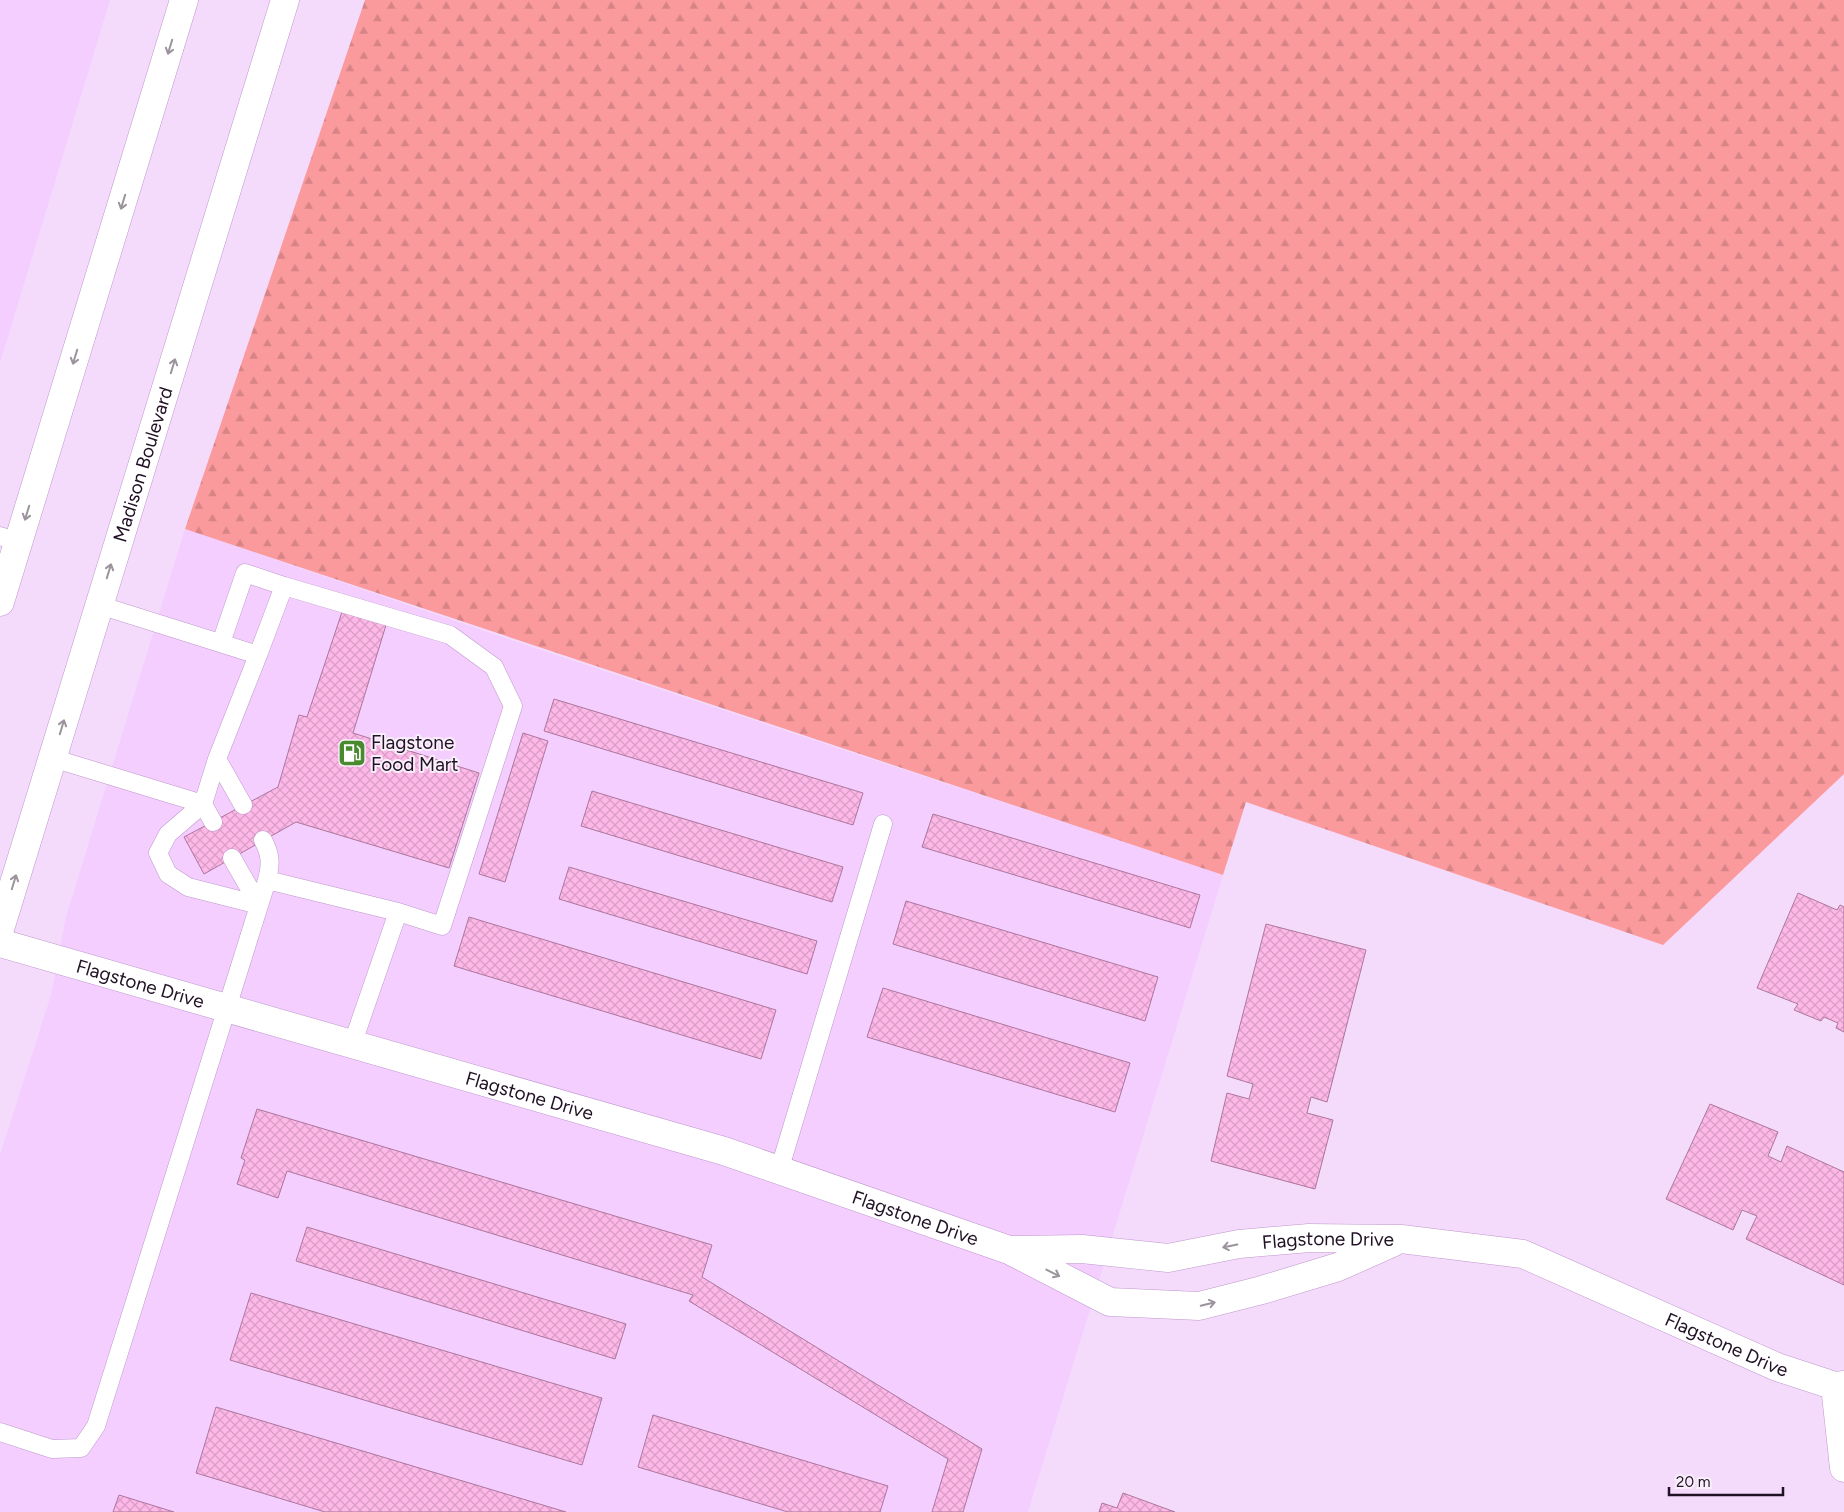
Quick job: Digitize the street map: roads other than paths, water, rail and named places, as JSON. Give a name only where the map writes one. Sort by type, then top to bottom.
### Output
[{"type":"street","points":[[0,602],[9,539],[184,0]]},
{"type":"street","name":"Madison Boulevard","points":[[0,929],[285,0]]},
{"type":"street","name":"Flagstone Drive","points":[[0,942],[724,1152],[1009,1250],[1082,1249],[1168,1258],[1239,1244],[1309,1238],[1401,1239],[1523,1254],[1778,1367],[1840,1386],[1844,1468]]},
{"type":"street","points":[[1009,1250],[1110,1302],[1199,1306],[1262,1290],[1338,1266],[1401,1239]]},
{"type":"lane","points":[[220,643],[245,572],[284,586],[450,635],[494,667],[513,706],[442,926],[398,912],[267,880]]},
{"type":"lane","points":[[258,906],[188,887],[168,874],[158,853],[168,834],[203,804],[217,759],[284,586]]},
{"type":"lane","points":[[99,605],[258,655]]},
{"type":"lane","points":[[52,758],[203,804],[212,822]]},
{"type":"lane","points":[[217,759],[243,805]]},
{"type":"lane","points":[[778,1171],[883,824]]},
{"type":"lane","points":[[0,1432],[52,1449],[81,1448],[96,1426],[267,880],[271,861],[269,851],[263,840]]},
{"type":"lane","points":[[232,858],[258,906]]},
{"type":"lane","points":[[352,1045],[398,912]]},
{"type":"place","name":"Flagstone Food Mart","points":[[352,753]]}]
